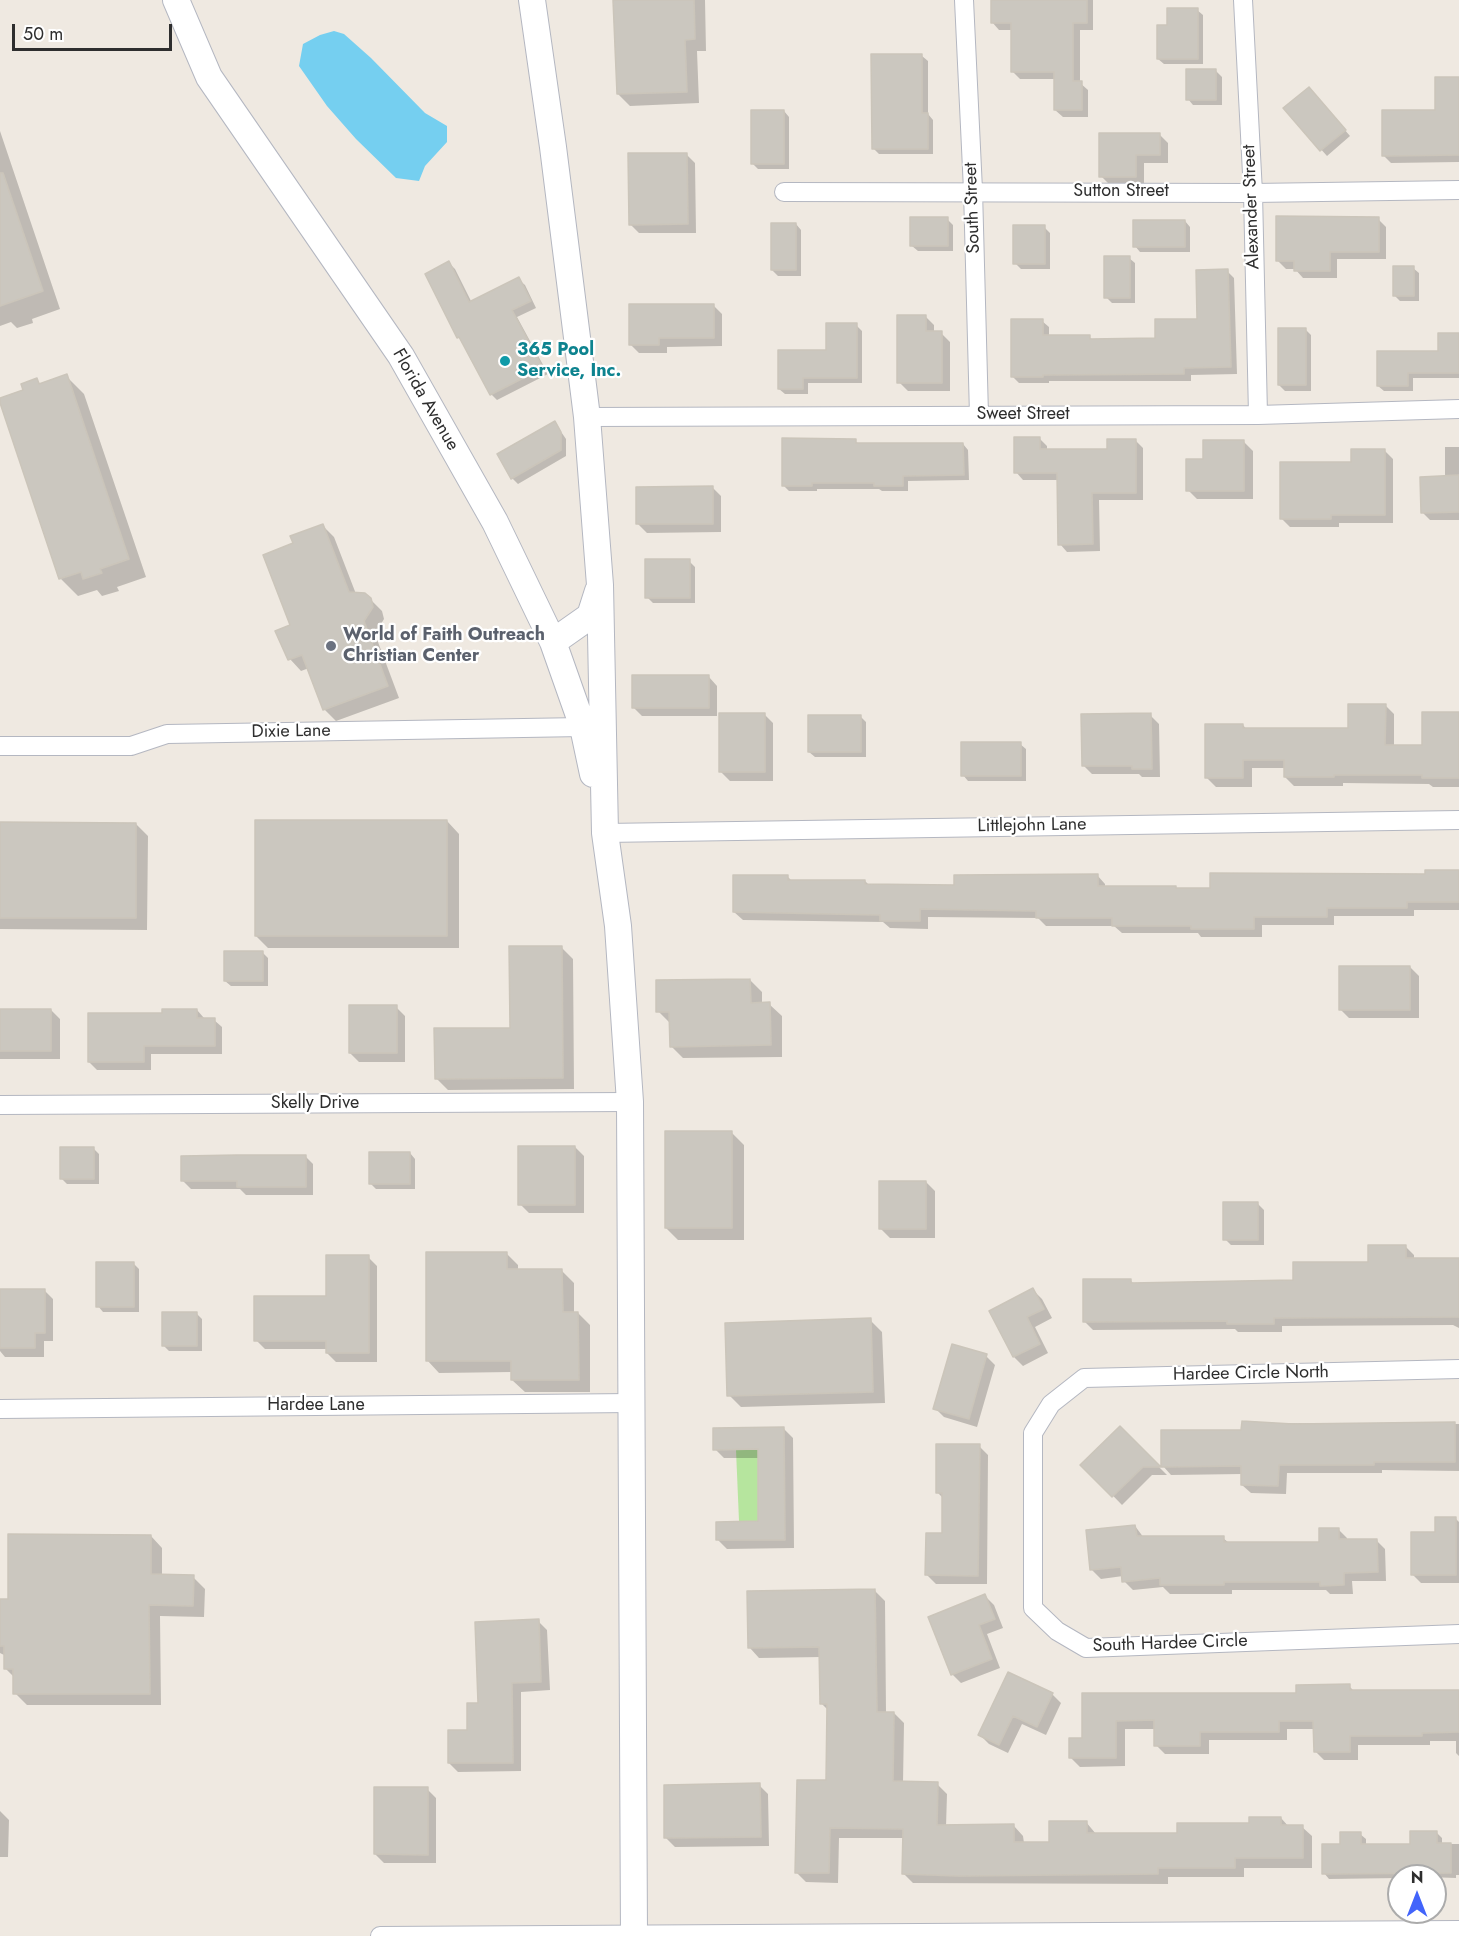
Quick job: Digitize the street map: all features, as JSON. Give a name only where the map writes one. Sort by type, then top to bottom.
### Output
[{"type":"street","name":"Florida Avenue","points":[[176,0],[209,76],[401,356],[495,522],[553,642],[583,727],[606,833]]},
{"type":"street","points":[[532,0],[587,417],[600,585],[606,833],[618,926],[630,1102],[634,1935]]},
{"type":"street","name":"South Street","points":[[964,0],[973,190],[979,415]]},
{"type":"street","name":"Alexander Street","points":[[1243,0],[1253,193],[1258,414]]},
{"type":"street","name":"Sutton Street","points":[[784,192],[973,190],[1253,193],[1459,190]]},
{"type":"street","name":"Sweet Street","points":[[587,417],[1258,414],[1459,409]]},
{"type":"street","points":[[553,642],[590,616],[600,585]]},
{"type":"street","name":"Dixie Lane","points":[[0,746],[131,746],[167,734],[583,727]]},
{"type":"street","name":"Littlejohn Lane","points":[[606,833],[1459,820]]},
{"type":"street","name":"Skelly Drive","points":[[0,1105],[630,1102]]},
{"type":"street","name":"Hardee Circle North","points":[[1051,1404],[1084,1378],[1459,1369]]},
{"type":"street","name":"Hardee Lane","points":[[0,1409],[633,1403]]},
{"type":"street","name":"South Hardee Circle","points":[[1051,1404],[1033,1433],[1033,1608],[1058,1631],[1086,1648],[1459,1634]]},
{"type":"street","points":[[380,1936],[1459,1930]]},
{"type":"green space","points":[[758,1449],[758,1521],[739,1521],[736,1450]]},
{"type":"water","points":[[334,31],[344,34],[371,58],[425,113],[447,126],[447,142],[425,166],[419,181],[396,178],[356,139],[327,106],[299,66],[303,44]]},
{"type":"building","points":[[613,0],[694,0],[695,39],[685,40],[687,92],[617,94]]},
{"type":"building","points":[[991,0],[1087,0],[1087,23],[1073,23],[1073,81],[1082,81],[1082,110],[1054,110],[1054,72],[1011,72],[1011,23],[991,23]]},
{"type":"building","points":[[1167,8],[1198,8],[1198,59],[1157,59],[1157,25],[1167,25]]},
{"type":"building","points":[[871,54],[922,54],[922,113],[928,113],[928,149],[872,149]]},
{"type":"building","points":[[1186,69],[1216,69],[1216,100],[1186,100]]},
{"type":"building","points":[[1435,77],[1459,77],[1459,155],[1382,156],[1382,110],[1435,110]]},
{"type":"building","points":[[1309,87],[1346,130],[1320,151],[1283,108]]},
{"type":"building","points":[[751,110],[784,110],[784,164],[751,164]]},
{"type":"building","points":[[1099,133],[1160,133],[1160,155],[1136,155],[1136,177],[1099,177]]},
{"type":"building","points":[[628,153],[687,153],[688,224],[629,225]]},
{"type":"building","points":[[0,173],[3,173],[43,291],[0,306]]},
{"type":"building","points":[[1276,216],[1379,217],[1379,252],[1330,252],[1330,271],[1294,271],[1294,261],[1276,261]]},
{"type":"building","points":[[910,217],[948,217],[948,246],[910,246]]},
{"type":"building","points":[[1133,220],[1185,220],[1185,247],[1133,247]]},
{"type":"building","points":[[771,223],[796,223],[796,270],[771,270]]},
{"type":"building","points":[[1013,225],[1045,225],[1045,264],[1013,264]]},
{"type":"building","points":[[1104,256],[1130,256],[1130,298],[1104,298]]},
{"type":"building","points":[[449,261],[469,302],[519,277],[531,301],[512,310],[543,368],[490,395],[459,337],[457,338],[425,274]]},
{"type":"building","points":[[1393,266],[1414,266],[1414,296],[1393,296]]},
{"type":"building","points":[[1228,269],[1231,367],[1184,368],[1184,374],[1011,377],[1011,319],[1043,319],[1043,335],[1090,335],[1090,339],[1155,338],[1155,319],[1197,319],[1196,270]]},
{"type":"building","points":[[629,304],[714,304],[714,338],[659,338],[659,345],[629,345]]},
{"type":"building","points":[[897,315],[926,315],[926,331],[942,331],[942,383],[897,383]]},
{"type":"building","points":[[826,323],[857,323],[857,378],[803,378],[803,389],[778,389],[778,350],[826,350]]},
{"type":"building","points":[[1278,328],[1306,328],[1306,385],[1278,385]]},
{"type":"building","points":[[1438,333],[1459,333],[1459,373],[1408,373],[1408,386],[1377,386],[1377,351],[1438,351]]},
{"type":"building","points":[[67,374],[129,559],[100,569],[102,573],[83,579],[81,572],[59,579],[0,403],[0,398],[23,390],[21,384],[37,378],[39,384]]},
{"type":"building","points":[[555,421],[561,432],[561,450],[511,479],[497,454]]},
{"type":"building","points":[[1014,437],[1040,437],[1040,449],[1107,449],[1107,439],[1136,439],[1136,493],[1092,493],[1093,544],[1058,545],[1057,473],[1014,473]]},
{"type":"building","points":[[782,438],[856,439],[856,443],[963,443],[964,475],[903,476],[903,486],[874,486],[874,483],[812,483],[812,486],[782,486]]},
{"type":"building","points":[[1203,440],[1244,440],[1244,491],[1186,491],[1186,459],[1203,459]]},
{"type":"building","points":[[1351,449],[1385,449],[1385,515],[1331,515],[1331,519],[1280,519],[1280,462],[1351,462]]},
{"type":"building","points":[[1459,475],[1459,512],[1421,513],[1420,477]]},
{"type":"building","points":[[713,486],[713,524],[636,524],[636,487]]},
{"type":"building","points":[[323,524],[349,592],[365,593],[371,598],[373,607],[364,621],[388,686],[323,710],[302,655],[288,660],[275,631],[290,625],[263,555],[293,543],[290,536]]},
{"type":"building","points":[[645,559],[690,559],[690,598],[645,598]]},
{"type":"building","points":[[632,675],[709,675],[709,708],[632,708]]},
{"type":"building","points":[[1348,704],[1386,704],[1385,745],[1422,745],[1422,712],[1459,712],[1459,778],[1422,778],[1422,775],[1284,777],[1284,760],[1243,760],[1243,778],[1205,778],[1205,724],[1243,724],[1243,728],[1348,728]]},
{"type":"building","points":[[719,713],[765,713],[765,772],[719,772]]},
{"type":"building","points":[[1151,713],[1152,769],[1132,769],[1132,766],[1082,766],[1081,714]]},
{"type":"building","points":[[808,715],[861,715],[861,752],[808,752]]},
{"type":"building","points":[[961,742],[1021,742],[1021,776],[961,776]]},
{"type":"building","points":[[255,820],[447,820],[447,936],[255,936]]},
{"type":"building","points":[[0,822],[136,823],[136,918],[0,918]]},
{"type":"building","points":[[1425,870],[1459,870],[1459,902],[1407,902],[1407,908],[1327,908],[1327,917],[1254,917],[1254,929],[1112,926],[1112,918],[1036,918],[1036,911],[920,909],[920,921],[880,921],[880,915],[733,912],[733,875],[788,875],[788,880],[865,880],[865,884],[954,885],[954,875],[1098,874],[1098,886],[1210,888],[1210,873],[1425,874]]},
{"type":"building","points":[[509,946],[562,946],[563,1078],[435,1079],[434,1028],[510,1028]]},
{"type":"building","points":[[224,951],[263,951],[263,981],[224,981]]},
{"type":"building","points":[[1339,966],[1410,966],[1410,1010],[1339,1010]]},
{"type":"building","points":[[750,979],[751,1003],[770,1002],[771,1045],[670,1047],[669,1012],[656,1012],[656,980]]},
{"type":"building","points":[[349,1005],[397,1005],[397,1053],[349,1053]]},
{"type":"building","points":[[0,1009],[51,1009],[51,1051],[0,1051]]},
{"type":"building","points":[[162,1009],[197,1009],[197,1018],[215,1018],[215,1046],[144,1046],[144,1062],[88,1062],[88,1013],[162,1013]]},
{"type":"building","points":[[665,1131],[732,1131],[732,1228],[665,1228]]},
{"type":"building","points":[[518,1146],[575,1146],[575,1205],[518,1205]]},
{"type":"building","points":[[60,1147],[94,1147],[94,1179],[60,1179]]},
{"type":"building","points":[[369,1152],[410,1152],[410,1184],[369,1184]]},
{"type":"building","points":[[306,1155],[306,1187],[237,1187],[237,1181],[181,1181],[181,1156]]},
{"type":"building","points":[[879,1181],[926,1181],[926,1229],[879,1229]]},
{"type":"building","points":[[1223,1202],[1258,1202],[1258,1240],[1223,1240]]},
{"type":"building","points":[[1368,1245],[1406,1245],[1406,1258],[1459,1258],[1459,1317],[1274,1318],[1274,1324],[1227,1324],[1227,1321],[1083,1322],[1083,1279],[1131,1279],[1131,1283],[1293,1280],[1293,1262],[1368,1262]]},
{"type":"building","points":[[426,1252],[507,1252],[507,1269],[562,1269],[563,1312],[578,1312],[579,1380],[511,1380],[511,1361],[426,1361]]},
{"type":"building","points":[[326,1255],[369,1255],[369,1353],[326,1353],[326,1341],[254,1341],[254,1296],[326,1296]]},
{"type":"building","points":[[96,1262],[134,1262],[134,1307],[96,1307]]},
{"type":"building","points":[[1033,1288],[1044,1309],[1027,1317],[1040,1344],[1013,1357],[989,1311]]},
{"type":"building","points":[[0,1289],[45,1289],[45,1333],[35,1333],[35,1348],[0,1348]]},
{"type":"building","points":[[162,1312],[197,1312],[197,1346],[162,1346]]},
{"type":"building","points":[[871,1318],[873,1392],[727,1396],[725,1323]]},
{"type":"building","points":[[952,1344],[987,1354],[969,1419],[933,1409]]},
{"type":"building","points":[[1242,1421],[1293,1424],[1455,1422],[1455,1462],[1279,1465],[1278,1486],[1241,1485],[1241,1466],[1161,1467],[1161,1430],[1241,1430]]},
{"type":"building","points":[[1120,1426],[1161,1467],[1143,1467],[1112,1497],[1080,1465]]},
{"type":"building","points":[[784,1427],[785,1540],[716,1540],[716,1522],[758,1521],[758,1449],[713,1450],[713,1428]]},
{"type":"building","points":[[936,1444],[980,1444],[978,1576],[925,1575],[926,1533],[942,1533],[942,1493],[936,1493]]},
{"type":"building","points":[[1435,1517],[1456,1517],[1456,1575],[1411,1575],[1411,1532],[1435,1532]]},
{"type":"building","points":[[1135,1525],[1137,1536],[1224,1536],[1224,1542],[1319,1542],[1319,1528],[1339,1528],[1339,1539],[1377,1539],[1378,1572],[1344,1573],[1344,1585],[1320,1586],[1320,1582],[1224,1582],[1224,1585],[1160,1585],[1160,1578],[1122,1582],[1121,1567],[1090,1570],[1086,1530]]},
{"type":"building","points":[[8,1534],[151,1535],[151,1574],[194,1575],[193,1606],[149,1605],[150,1694],[13,1694],[13,1669],[4,1669],[4,1646],[0,1646],[0,1599],[8,1599]]},
{"type":"building","points":[[875,1589],[877,1712],[894,1712],[893,1781],[938,1782],[937,1825],[1014,1824],[1014,1842],[1049,1842],[1049,1821],[1087,1821],[1087,1833],[1177,1833],[1177,1823],[1249,1823],[1249,1817],[1281,1817],[1281,1825],[1303,1825],[1303,1858],[1235,1858],[1235,1868],[1158,1868],[1158,1874],[959,1876],[902,1874],[903,1829],[830,1828],[829,1873],[795,1873],[797,1780],[826,1780],[827,1704],[820,1704],[819,1647],[748,1648],[747,1591]]},
{"type":"building","points":[[985,1594],[995,1619],[979,1625],[992,1659],[951,1675],[928,1617]]},
{"type":"building","points":[[539,1619],[541,1682],[512,1683],[513,1763],[448,1763],[448,1730],[467,1730],[467,1703],[478,1703],[475,1622]]},
{"type":"building","points":[[1008,1672],[1053,1693],[1037,1727],[1013,1716],[999,1745],[978,1735]]},
{"type":"building","points":[[1350,1684],[1350,1690],[1459,1690],[1459,1732],[1422,1733],[1422,1736],[1350,1736],[1350,1752],[1314,1752],[1313,1721],[1279,1721],[1279,1732],[1200,1732],[1200,1746],[1154,1746],[1154,1720],[1116,1721],[1116,1758],[1069,1758],[1069,1738],[1082,1738],[1082,1693],[1296,1693],[1296,1685]]},
{"type":"building","points":[[760,1783],[761,1837],[664,1838],[664,1785]]},
{"type":"building","points":[[374,1787],[428,1787],[428,1855],[374,1854]]},
{"type":"building","points":[[1410,1831],[1437,1831],[1437,1843],[1451,1843],[1451,1873],[1447,1873],[1447,1864],[1387,1864],[1387,1873],[1322,1874],[1322,1844],[1340,1844],[1340,1832],[1361,1832],[1361,1844],[1410,1844]]},
{"type":"place","name":"365 Pool Service, Inc.","points":[[505,361]]},
{"type":"place","name":"World of Faith Outreach Christian Center","points":[[331,646]]}]
